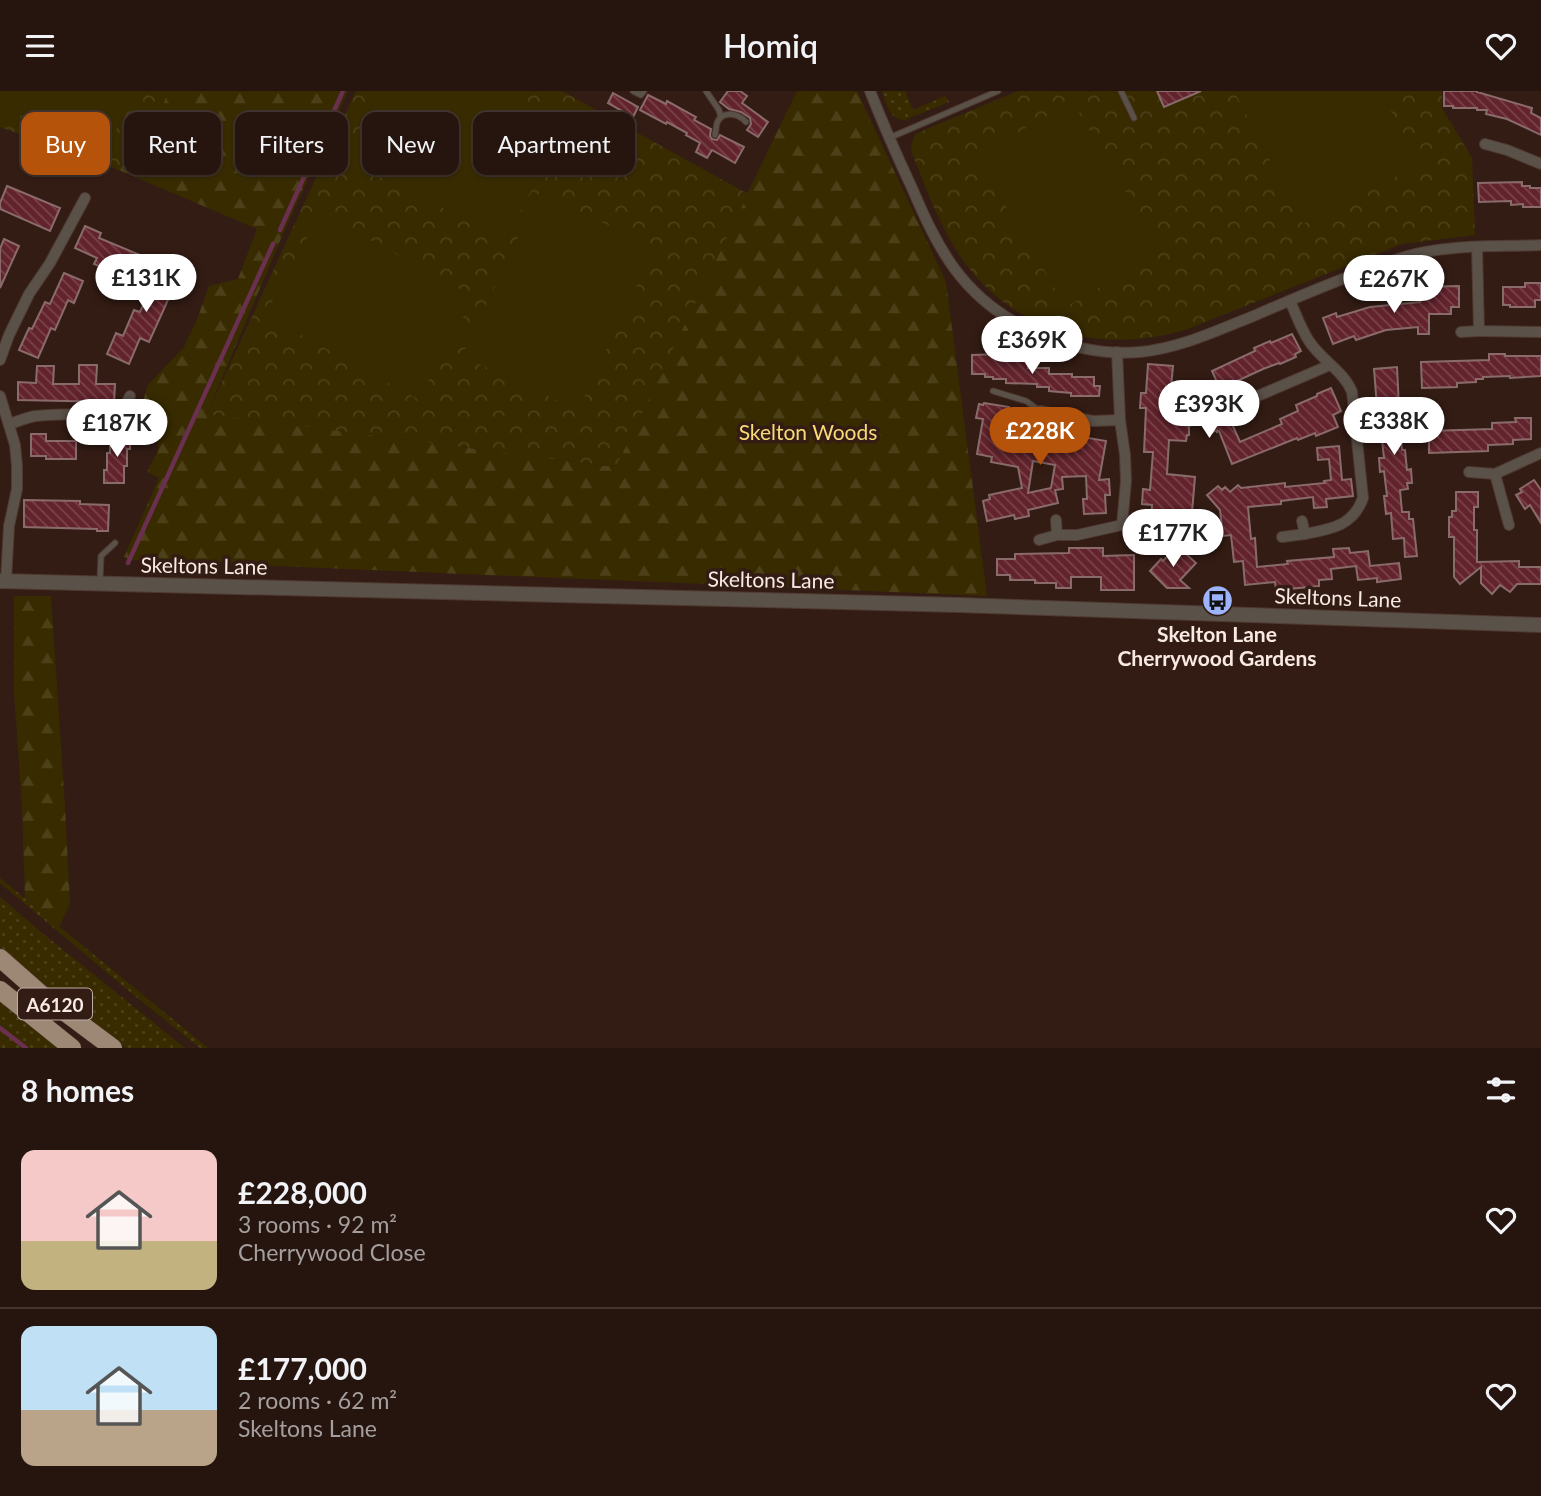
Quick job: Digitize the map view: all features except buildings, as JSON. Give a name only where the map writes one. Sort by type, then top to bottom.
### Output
[{"type":"highway","name":"A6120","points":[[0,958],[42,995],[113,1048]]},
{"type":"highway","name":"A6120","points":[[0,990],[72,1048]]},
{"type":"street","points":[[870,91],[933,233],[967,284],[1013,322],[1078,347],[1139,352],[1183,344],[1408,256],[1443,250],[1541,245]]},
{"type":"street","points":[[1485,144],[1541,163]]},
{"type":"street","points":[[0,360],[29,294],[50,263],[85,198]]},
{"type":"street","points":[[1477,248],[1479,331]]},
{"type":"street","points":[[1282,537],[1335,528],[1354,515],[1363,498],[1352,392],[1349,384],[1308,341],[1290,300]]},
{"type":"street","points":[[1461,332],[1541,332]]},
{"type":"street","points":[[1040,540],[1122,525],[1126,459],[1120,420],[1117,352]]},
{"type":"street","points":[[1246,401],[1330,365]]},
{"type":"street","points":[[0,396],[15,445],[17,489],[9,526],[3,581]]},
{"type":"street","points":[[125,417],[130,396]]},
{"type":"street","points":[[5,418],[106,416],[136,419],[141,423]]},
{"type":"street","points":[[1039,416],[1093,421],[1120,420]]},
{"type":"street","points":[[1469,472],[1495,474],[1541,453]]},
{"type":"street","points":[[1495,474],[1509,526]]},
{"type":"street","points":[[1056,520],[1057,535]]},
{"type":"street","points":[[1302,521],[1305,534]]},
{"type":"street","name":"Skeltons Lane","points":[[3,581],[973,605],[1541,625]]},
{"type":"lane","points":[[633,91],[640,95],[644,91]]},
{"type":"lane","points":[[706,91],[721,117]]},
{"type":"lane","points":[[889,138],[998,91]]},
{"type":"lane","points":[[1121,91],[1134,118]]},
{"type":"lane","points":[[715,135],[721,117],[729,114],[741,116],[746,122]]},
{"type":"lane","points":[[993,391],[1026,401],[1039,416]]},
{"type":"lane","points":[[100,584],[101,556],[115,543]]},
{"type":"green space","points":[[0,91],[167,91],[162,112],[124,112],[124,166],[114,168],[110,167],[110,112],[21,112],[21,135],[0,127]]},
{"type":"green space","points":[[0,91],[132,91],[110,145],[110,112],[21,112],[21,115],[0,107]]},
{"type":"green space","name":"Skelton Woods","points":[[167,91],[348,91],[338,112],[235,112],[235,175],[310,175],[207,414],[615,467],[797,91],[857,91],[946,282],[987,596],[133,560],[124,557],[159,478],[147,472],[158,451],[158,434],[141,407],[148,385],[184,347],[209,286],[238,279],[257,229],[130,175],[221,175],[221,112],[162,112]]},
{"type":"green space","points":[[356,91],[562,91],[600,112],[473,112],[473,175],[635,175],[635,131],[748,194],[616,467],[207,414],[317,175],[348,175],[346,112]]},
{"type":"green space","points":[[378,91],[496,91],[539,112],[473,112],[473,175],[539,175],[507,239],[376,175],[459,175],[459,112],[368,112]]},
{"type":"green space","points":[[882,91],[905,91],[913,110],[945,96],[949,102],[905,120],[892,114]]},
{"type":"green space","points":[[1018,91],[1442,91],[1442,108],[1472,158],[1475,235],[1402,244],[1185,330],[1119,340],[1056,330],[1027,317],[1001,300],[977,277],[956,250],[943,226],[912,153],[915,134]]},
{"type":"green space","points":[[1234,91],[1380,91],[1419,165],[1303,224]]},
{"type":"green space","points":[[1072,101],[1161,251],[1066,307],[977,157]]},
{"type":"green space","points":[[362,124],[362,168],[348,161],[348,154]]},
{"type":"green space","name":"Skelton Woods","points":[[124,166],[124,172],[114,168]]},
{"type":"green space","points":[[539,193],[655,247],[578,410],[462,356]]},
{"type":"green space","points":[[321,213],[474,297],[418,399],[265,315]]},
{"type":"green space","points":[[14,596],[51,596],[70,904],[59,927],[25,898],[14,691]]},
{"type":"green space","points":[[0,878],[208,1048],[200,1048],[130,992],[0,883]]},
{"type":"green space","points":[[0,897],[185,1048],[126,1048],[32,975],[0,947]]},
{"type":"green space","points":[[0,1000],[60,1048],[0,1048]]},
{"type":"waterway","points":[[280,230],[343,91]]},
{"type":"waterway","points":[[128,563],[273,244]]},
{"type":"waterway","points":[[0,1028],[26,1048]]},
{"type":"place","name":"Skelton Lane Cherrywood Gardens","points":[[1217,601]]}]
